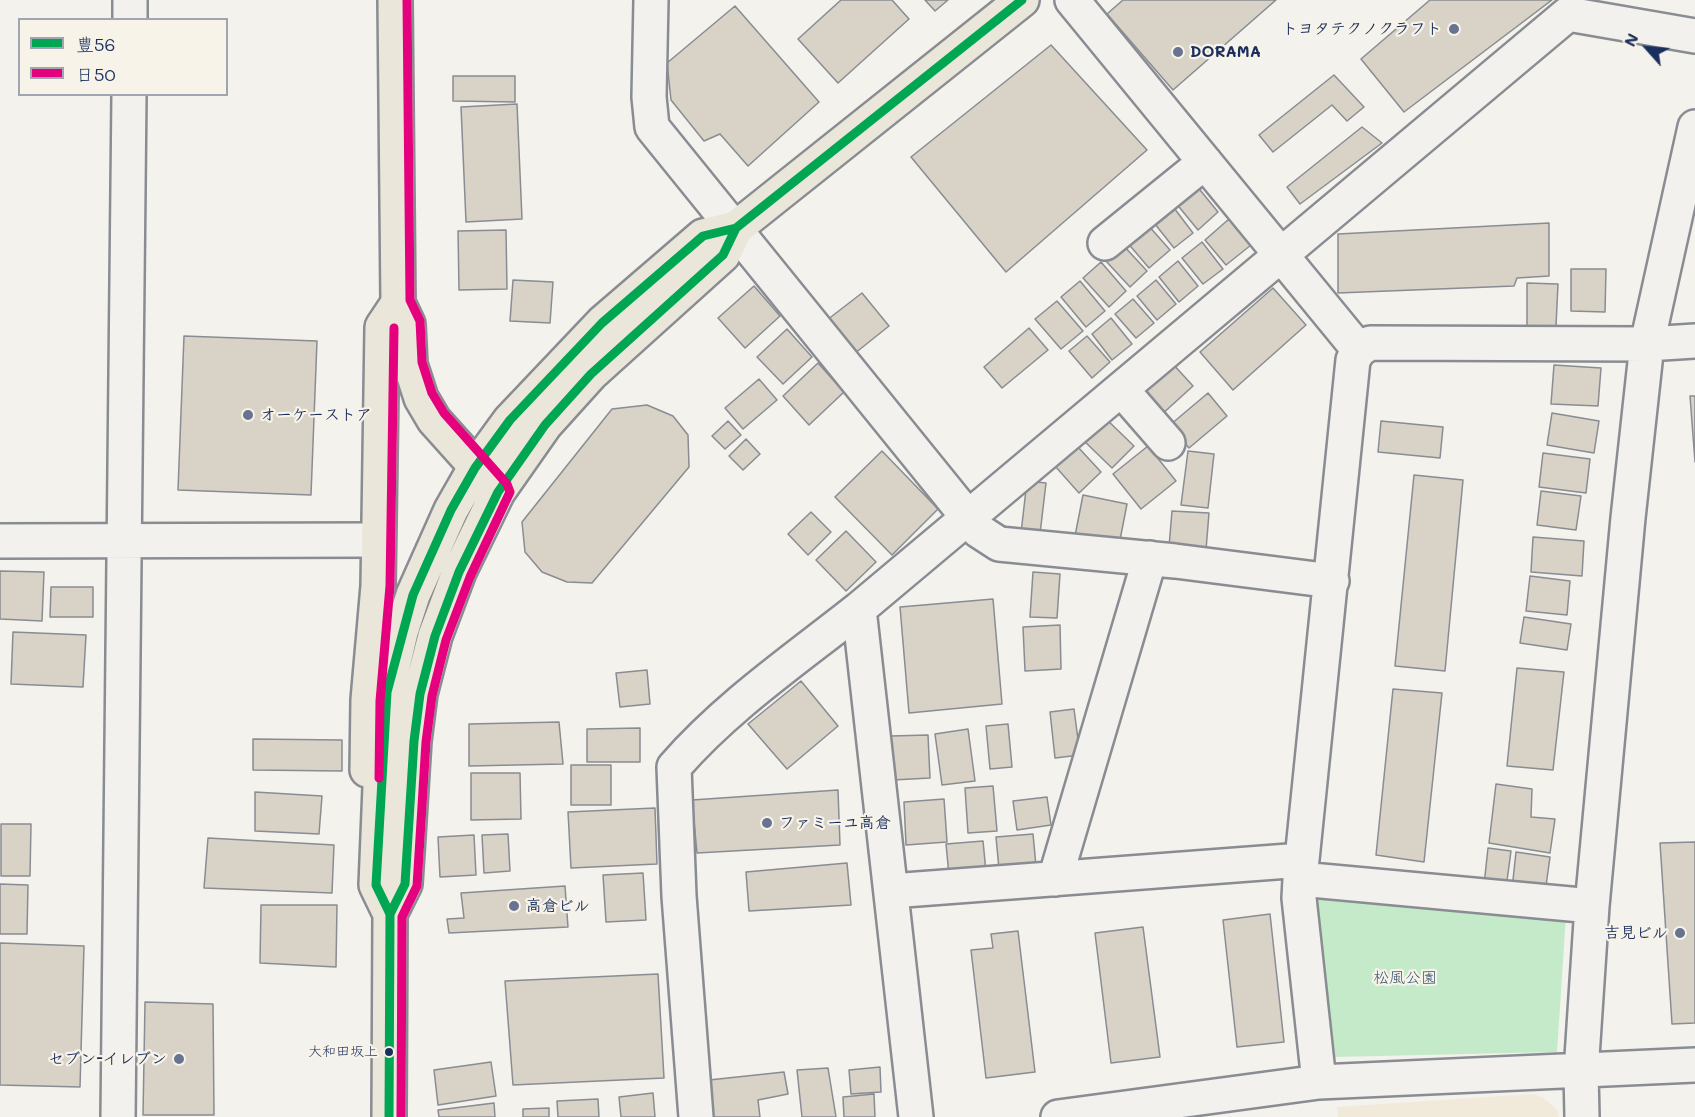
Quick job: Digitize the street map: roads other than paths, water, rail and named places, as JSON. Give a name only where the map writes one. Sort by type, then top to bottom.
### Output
[{"type":"main road","points":[[395,0],[398,303],[408,324],[410,364],[421,398],[434,420],[498,492]]},
{"type":"main road","points":[[390,914],[376,885],[381,762],[387,692],[401,632],[429,556],[475,468],[516,414],[602,323],[703,236],[736,228],[1022,0]]},
{"type":"main road","points":[[388,1117],[390,914],[405,884],[414,741],[420,694],[435,636],[459,572],[498,492],[545,425],[591,374],[723,255],[736,228]]},
{"type":"main road","points":[[377,846],[366,824],[368,700],[378,586],[382,327],[398,303]]},
{"type":"street","points":[[130,0],[130,18]]},
{"type":"street","points":[[651,0],[649,98],[652,127],[979,531],[999,544],[1150,558],[1332,580]]},
{"type":"street","points":[[1072,0],[1359,350]]},
{"type":"street","points":[[696,1117],[679,896],[674,767],[694,743],[753,692],[859,609],[1568,14],[1695,36]]},
{"type":"street","points":[[118,1117],[126,543],[129,96]]},
{"type":"street","points":[[1582,1117],[1581,1072],[1592,906],[1628,518],[1647,344],[1695,127]]},
{"type":"street","points":[[1105,243],[1205,162]]},
{"type":"street","points":[[1319,1082],[1299,898],[1353,360],[1359,350],[1370,344],[1647,344],[1695,341]]},
{"type":"street","points":[[1121,389],[1168,443]]},
{"type":"street","points":[[0,541],[126,543],[377,540]]},
{"type":"street","points":[[1055,879],[1150,558]]},
{"type":"street","points":[[859,609],[916,1117]]},
{"type":"street","points":[[891,891],[1055,879],[1301,870],[1592,906]]},
{"type":"street","points":[[1058,1117],[1319,1082],[1581,1072],[1695,1065]]},
{"type":"place","name":"トヨタテクノクラフト","points":[[1454,29]]},
{"type":"place","name":"DORAMA","points":[[1178,52]]},
{"type":"place","name":"オーケーストア","points":[[248,415]]},
{"type":"place","name":"ファミーユ高倉","points":[[767,823]]},
{"type":"place","name":"高倉ビル","points":[[514,906]]},
{"type":"place","name":"吉見ビル","points":[[1680,933]]},
{"type":"place","name":"大和田坂上","points":[[389,1052]]},
{"type":"place","name":"セブン-イレブン","points":[[179,1059]]},
{"type":"park label","name":"松風公園","points":[[1405,978]]}]
